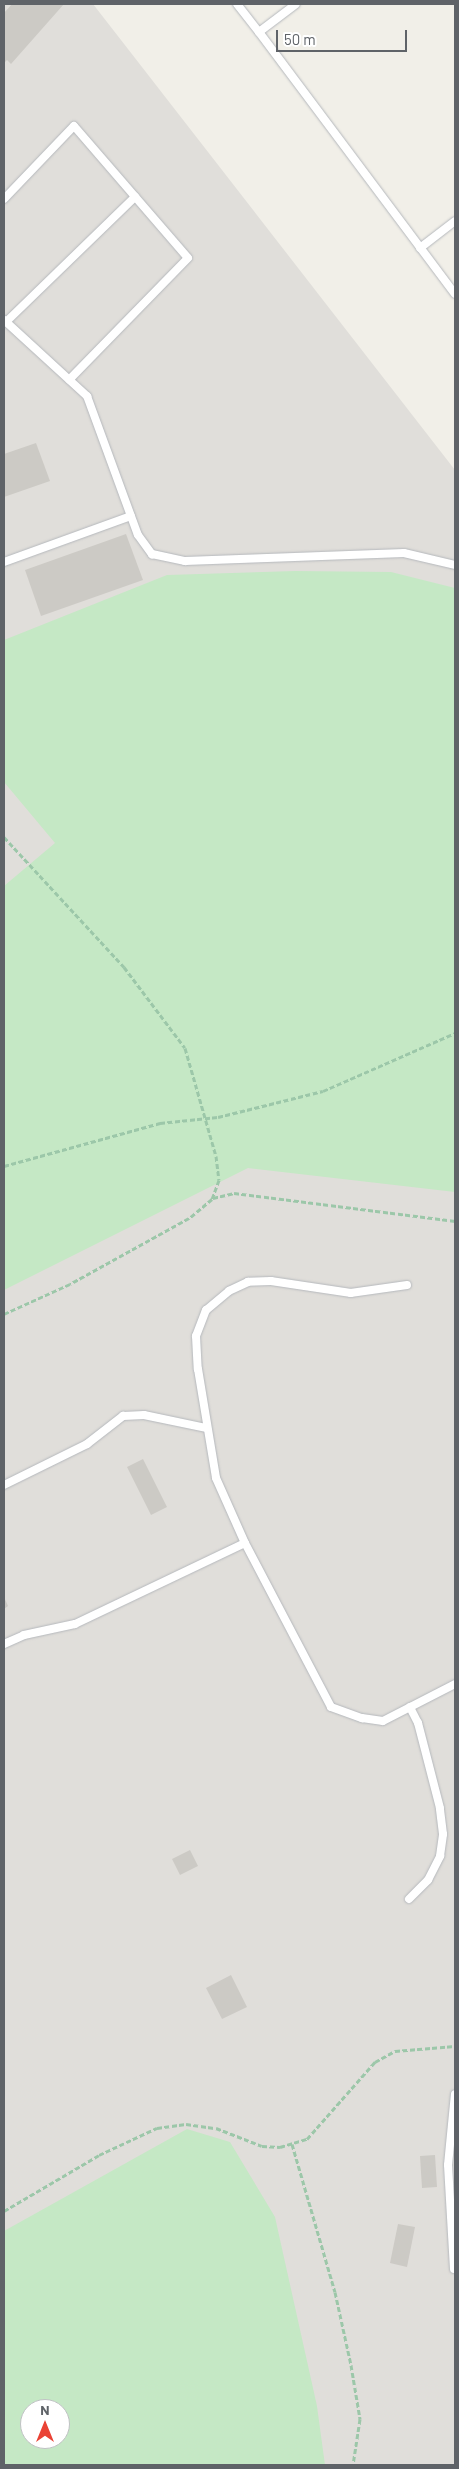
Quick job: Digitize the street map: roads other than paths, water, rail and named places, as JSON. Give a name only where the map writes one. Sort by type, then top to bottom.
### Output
[{"type":"lane","points":[[237,4],[455,294]]},
{"type":"lane","points":[[259,32],[296,4]]},
{"type":"lane","points":[[4,199],[74,126],[188,258],[69,380]]},
{"type":"lane","points":[[135,197],[5,321],[87,396],[138,535],[152,554],[185,561],[404,553],[455,565]]},
{"type":"lane","points":[[420,248],[455,220]]},
{"type":"lane","points":[[4,562],[131,516]]},
{"type":"lane","points":[[407,1285],[351,1293],[271,1281],[248,1282],[229,1292],[206,1310],[196,1336],[206,1428],[216,1478],[244,1543],[331,1706],[362,1718],[384,1721],[455,1684]]},
{"type":"lane","points":[[4,1485],[87,1444],[124,1416],[144,1415],[206,1428]]},
{"type":"lane","points":[[4,1644],[24,1635],[75,1624],[244,1543]]},
{"type":"lane","points":[[409,1899],[428,1880],[440,1856],[442,1834],[440,1808],[418,1723],[410,1707]]},
{"type":"lane","points":[[454,2269],[448,2165],[455,2094]]}]
